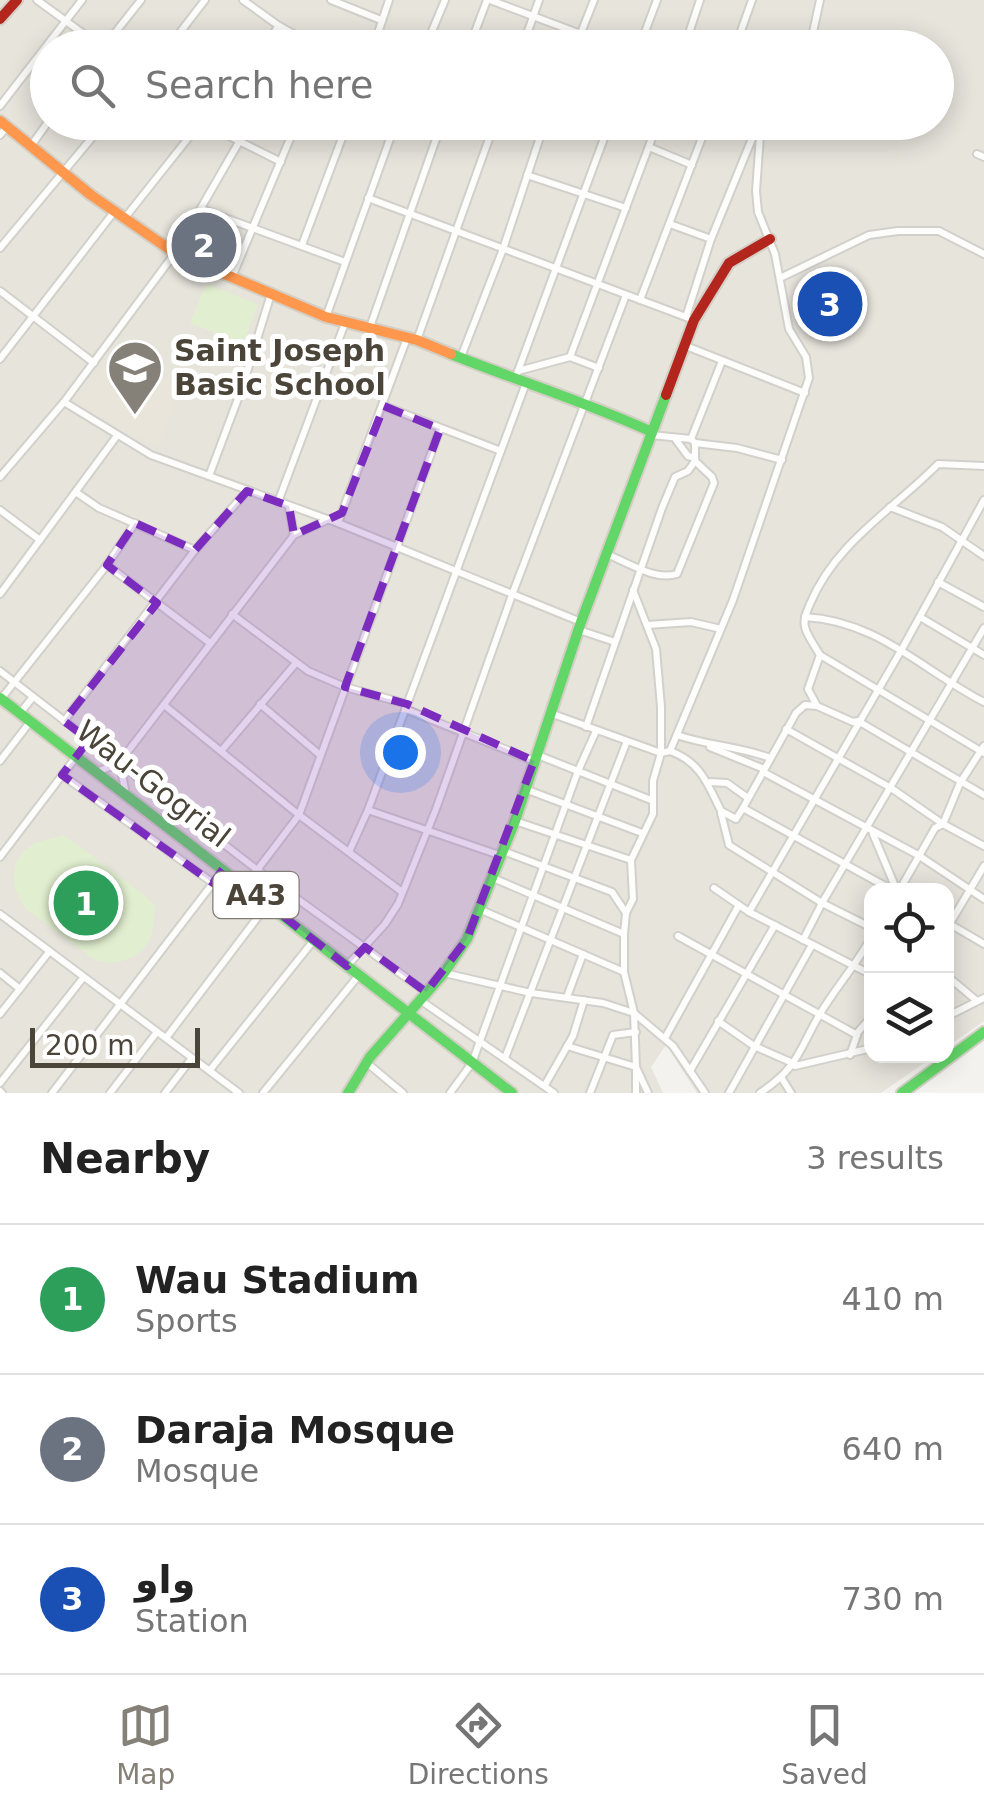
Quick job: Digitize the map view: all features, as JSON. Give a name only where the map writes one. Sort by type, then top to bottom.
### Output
[{"type":"street","points":[[0,19],[17,0]]},
{"type":"street","points":[[38,0],[77,30]]},
{"type":"street","points":[[59,30],[82,0]]},
{"type":"street","points":[[117,30],[140,0]]},
{"type":"street","points":[[182,30],[205,0]]},
{"type":"street","points":[[243,0],[287,30]]},
{"type":"street","points":[[331,0],[382,20]]},
{"type":"street","points":[[379,30],[389,0]]},
{"type":"street","points":[[432,30],[445,0]]},
{"type":"street","points":[[476,30],[489,0],[572,30]]},
{"type":"street","points":[[529,30],[540,0]]},
{"type":"street","points":[[581,30],[594,0]]},
{"type":"street","points":[[646,30],[657,0]]},
{"type":"street","points":[[690,30],[700,0]]},
{"type":"street","points":[[741,30],[752,0]]},
{"type":"street","points":[[814,30],[820,0]]},
{"type":"street","points":[[277,30],[280,26]]},
{"type":"street","points":[[0,106],[30,67]]},
{"type":"street","points":[[2,128],[31,146],[119,216],[175,252],[326,317],[412,338],[585,402],[652,434],[676,440],[714,483],[679,571],[672,576],[640,570],[606,554]]},
{"type":"street","points":[[31,146],[35,140]]},
{"type":"street","points":[[0,248],[90,140]]},
{"type":"street","points":[[0,359],[185,140]]},
{"type":"street","points":[[235,140],[280,162]]},
{"type":"street","points":[[232,277],[289,140]]},
{"type":"street","points":[[302,246],[341,140]]},
{"type":"street","points":[[326,317],[390,140]]},
{"type":"street","points":[[370,327],[436,140]]},
{"type":"street","points":[[338,522],[457,232],[490,140]]},
{"type":"street","points":[[462,358],[539,140]]},
{"type":"street","points":[[349,852],[501,451],[519,378],[554,268],[603,140]]},
{"type":"street","points":[[570,356],[652,140]]},
{"type":"street","points":[[640,300],[701,140]]},
{"type":"street","points":[[348,1093],[366,1062],[444,973],[467,939],[493,878],[606,554],[686,346],[711,240],[753,140]]},
{"type":"street","points":[[636,1093],[636,1032],[624,972],[626,912],[633,900],[631,860],[652,814],[651,800],[666,752],[721,630],[805,393],[809,366],[789,328],[770,239],[758,212],[759,140]]},
{"type":"street","points":[[0,476],[64,402],[175,252],[239,142]]},
{"type":"street","points":[[649,147],[692,164]]},
{"type":"street","points":[[527,174],[626,208]]},
{"type":"street","points":[[368,198],[690,318]]},
{"type":"street","points":[[201,209],[344,262]]},
{"type":"street","points":[[670,224],[711,240]]},
{"type":"street","points":[[780,278],[868,235],[898,231],[939,231],[984,254]]},
{"type":"street","points":[[690,318],[729,262],[770,239]]},
{"type":"street","points":[[0,291],[94,363]]},
{"type":"street","points":[[209,476],[272,293]]},
{"type":"street","points":[[347,966],[393,913],[428,830],[626,295]]},
{"type":"street","points":[[278,502],[345,324]]},
{"type":"street","points":[[686,346],[805,393]]},
{"type":"street","points":[[519,378],[570,356],[600,368]]},
{"type":"street","points":[[586,727],[675,477],[688,471],[695,460],[693,441],[722,360]]},
{"type":"street","points":[[64,402],[151,455],[458,570],[615,642]]},
{"type":"street","points":[[384,406],[501,451]]},
{"type":"street","points":[[245,886],[300,815],[440,429]]},
{"type":"street","points":[[0,594],[116,436]]},
{"type":"street","points":[[676,440],[679,437],[782,460]]},
{"type":"street","points":[[0,461],[8,467]]},
{"type":"street","points":[[900,883],[935,828],[943,824],[960,783],[983,750],[820,654],[805,628],[805,617],[820,583],[836,560],[888,506],[938,464],[984,466]]},
{"type":"street","points":[[76,492],[100,508],[195,550]]},
{"type":"street","points":[[64,721],[195,550],[248,492]]},
{"type":"street","points":[[749,912],[902,650],[960,542],[982,511],[984,500]]},
{"type":"street","points":[[289,506],[294,535]]},
{"type":"street","points":[[888,506],[942,527],[984,556]]},
{"type":"street","points":[[0,510],[40,540]]},
{"type":"street","points":[[96,772],[120,763],[294,535],[328,519]]},
{"type":"street","points":[[1,698],[107,565],[135,523]]},
{"type":"street","points":[[107,565],[210,643]]},
{"type":"street","points":[[938,582],[984,608]]},
{"type":"street","points":[[633,590],[656,650],[666,752]]},
{"type":"street","points":[[232,614],[296,663],[345,688],[611,782],[651,800]]},
{"type":"street","points":[[805,617],[849,623],[902,650],[950,684],[984,702]]},
{"type":"street","points":[[920,617],[984,655]]},
{"type":"street","points":[[646,625],[691,622],[721,630]]},
{"type":"street","points":[[729,1093],[808,943],[822,903],[870,831],[984,628]]},
{"type":"street","points":[[817,706],[808,689],[820,654]]},
{"type":"street","points":[[222,750],[296,663]]},
{"type":"street","points":[[0,671],[256,869],[364,947],[480,1042],[554,1093]]},
{"type":"street","points":[[20,713],[33,697]]},
{"type":"street","name":"Wau-Gogrial","points":[[1,698],[512,1093]]},
{"type":"street","points":[[260,704],[320,755]]},
{"type":"street","points":[[164,705],[402,892]]},
{"type":"street","points":[[721,812],[736,819],[786,729],[804,705],[858,721],[984,795]]},
{"type":"street","points":[[550,713],[627,741],[682,755],[710,782],[729,844],[822,903],[864,924]]},
{"type":"street","points":[[0,762],[31,722]]},
{"type":"street","points":[[786,729],[984,846]]},
{"type":"street","points":[[450,1093],[472,1064],[596,730]]},
{"type":"street","points":[[677,734],[763,770],[918,855],[984,898]]},
{"type":"street","points":[[505,1058],[627,741]]},
{"type":"street","points":[[705,745],[743,748],[770,758]]},
{"type":"street","points":[[0,857],[76,756]]},
{"type":"street","points":[[120,763],[126,796]]},
{"type":"street","points":[[62,775],[213,883]]},
{"type":"street","points":[[710,782],[727,783],[748,798]]},
{"type":"street","points":[[525,789],[642,832]]},
{"type":"street","points":[[743,808],[881,883]]},
{"type":"street","points":[[368,810],[612,892],[626,912]]},
{"type":"street","points":[[516,821],[631,860]]},
{"type":"street","points":[[870,831],[893,883]]},
{"type":"street","points":[[954,913],[984,866]]},
{"type":"street","points":[[52,1093],[223,870]]},
{"type":"street","points":[[493,878],[532,898],[624,934]]},
{"type":"street","points":[[714,888],[749,912],[867,973]]},
{"type":"street","points":[[166,1038],[267,904]]},
{"type":"street","points":[[665,1038],[739,905]]},
{"type":"street","points":[[479,909],[624,972]]},
{"type":"street","points":[[0,914],[239,1093]]},
{"type":"street","points":[[690,1071],[775,925]]},
{"type":"street","points":[[954,929],[984,944]]},
{"type":"street","points":[[678,936],[856,1035]]},
{"type":"street","points":[[210,1070],[314,940]]},
{"type":"street","points":[[760,1093],[794,1065],[819,1016],[864,950]]},
{"type":"street","points":[[0,1014],[49,952]]},
{"type":"street","points":[[567,997],[583,954]]},
{"type":"street","points":[[0,973],[20,989]]},
{"type":"street","points":[[444,973],[531,993],[603,1002],[634,1013],[665,1038],[705,1093]]},
{"type":"street","points":[[263,1093],[359,974]]},
{"type":"street","points":[[0,1083],[83,978]]},
{"type":"street","points":[[954,980],[981,999],[954,1013]]},
{"type":"street","points":[[545,1085],[568,1046],[584,1000]]},
{"type":"street","points":[[718,1021],[754,1046],[794,1065],[864,1051]]},
{"type":"street","points":[[849,1056],[864,1026]]},
{"type":"street","points":[[110,1093],[157,1032]]},
{"type":"street","points":[[590,1093],[613,1035],[636,1032]]},
{"type":"street","points":[[902,1093],[984,1032]]},
{"type":"street","points":[[568,1046],[636,1067],[648,1093]]},
{"type":"street","points":[[165,1093],[192,1058]]},
{"type":"street","points":[[366,1062],[404,1093]]},
{"type":"street","points":[[781,1077],[791,1093]]},
{"type":"street","points":[[220,1093],[227,1083]]},
{"type":"highlighted area","points":[[384,406],[440,429],[345,687],[407,704],[534,761],[467,939],[426,992],[365,947],[347,966],[223,869],[213,883],[62,775],[89,740],[64,721],[157,603],[107,565],[135,523],[195,550],[247,491],[289,506],[294,535],[342,513]]},
{"type":"shaded area","points":[[0,0],[984,0],[984,1021],[954,1042],[954,883],[864,883],[864,1063],[924,1063],[881,1093],[697,1093],[666,1045],[651,1067],[663,1093],[0,1093]]},
{"type":"shaded area","name":"Saint Joseph Basic School","points":[[109,358],[181,385],[159,445],[125,433],[77,401]]},
{"type":"green space","points":[[206,284],[258,304],[243,344],[190,323]]},
{"type":"green space","points":[[64,835],[156,907],[152,933],[137,954],[113,963],[95,960],[26,909],[21,901],[14,875],[18,858],[32,845]]},
{"type":"traffic: fast","points":[[451,354],[652,432]]},
{"type":"traffic: fast","points":[[348,1093],[370,1057],[444,973],[467,939],[515,821],[581,622],[666,395]]},
{"type":"traffic: fast","points":[[0,698],[512,1093]]},
{"type":"traffic: fast","points":[[902,1093],[984,1032]]},
{"type":"traffic: slow","points":[[0,121],[91,195],[175,253],[326,317],[417,340],[451,354]]},
{"type":"traffic: jam","points":[[0,19],[17,0]]},
{"type":"traffic: jam","points":[[666,395],[694,320],[729,263],[770,239]]},
{"type":"place","name":"Daraja Mosque","points":[[204,245]]},
{"type":"place","name":"واو","points":[[830,304]]},
{"type":"place","name":"Saint Joseph Basic School","points":[[135,417]]},
{"type":"place","name":"Wau Stadium","points":[[86,903]]}]
